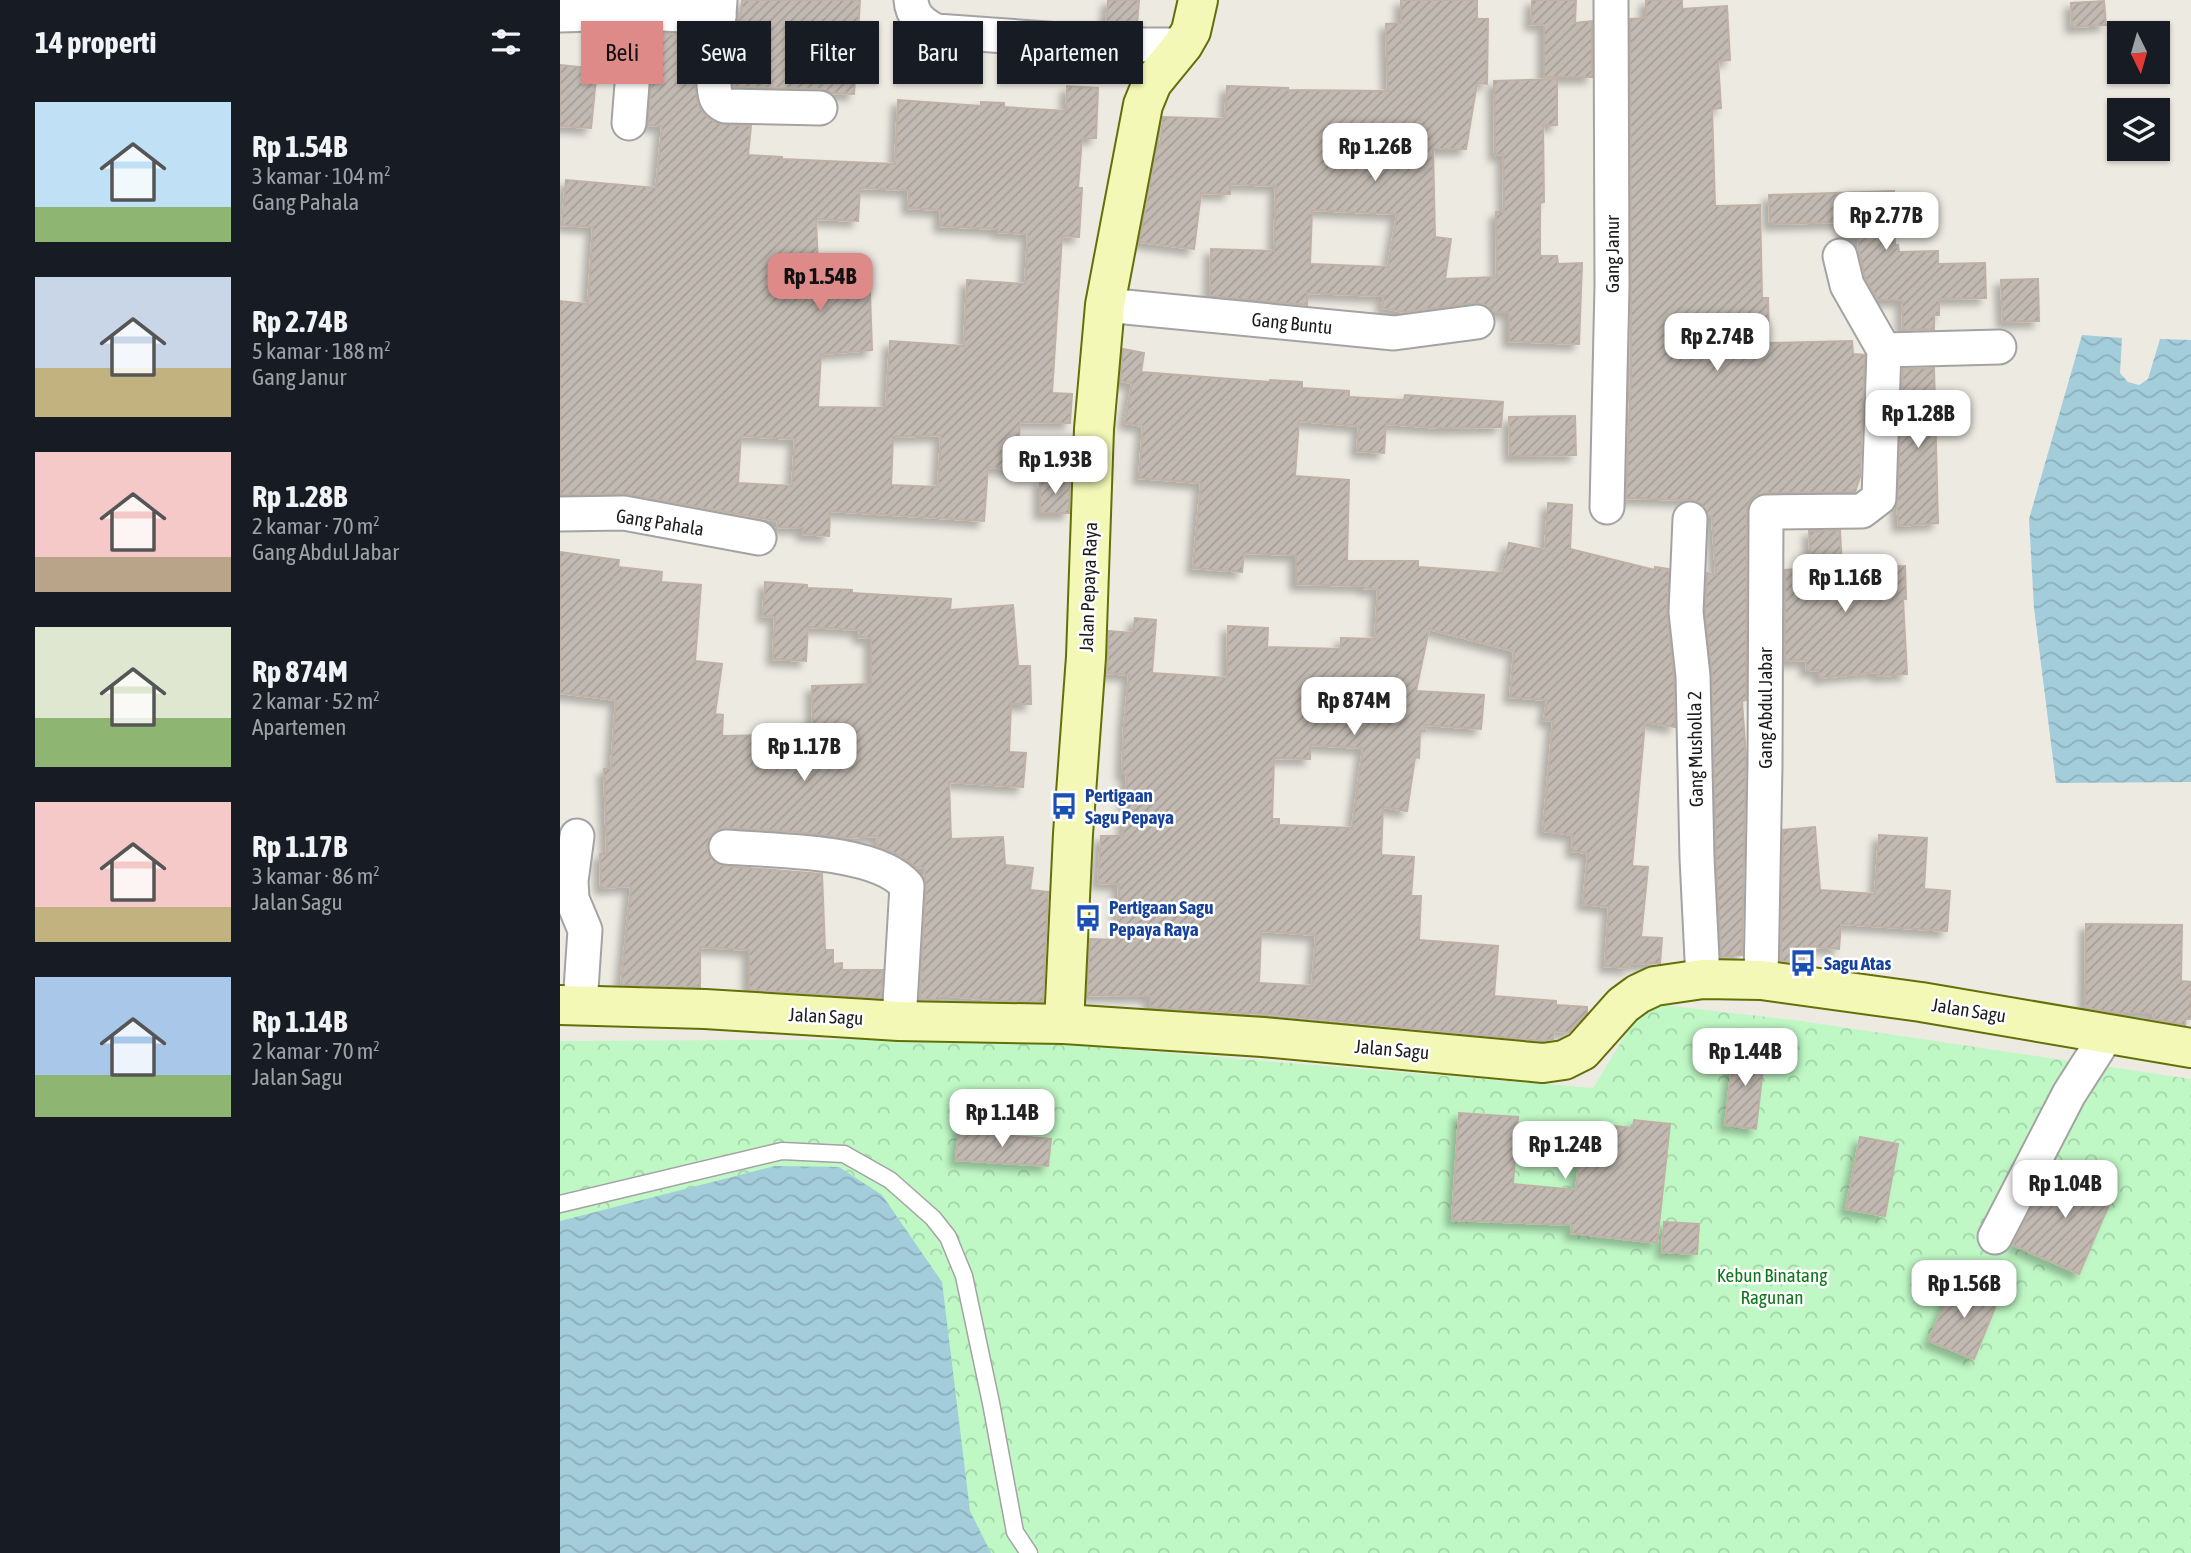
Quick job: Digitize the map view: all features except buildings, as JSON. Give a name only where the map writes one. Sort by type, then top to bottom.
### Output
[{"type":"street","points":[[911,0],[916,18],[936,31],[1131,45],[1183,45]]},
{"type":"street","name":"Jalan Pepaya Raya","points":[[1064,1024],[1073,834],[1089,603],[1089,529],[1094,429],[1105,305],[1143,105],[1152,83],[1191,31],[1198,0]]},
{"type":"street","name":"Gang Janur","points":[[1607,507],[1612,286],[1611,0]]},
{"type":"street","points":[[560,15],[719,8],[714,85],[714,95],[719,103],[725,106],[820,108]]},
{"type":"street","points":[[628,13],[637,19],[629,123]]},
{"type":"street","points":[[1840,256],[1847,285],[1884,350],[1999,347]]},
{"type":"street","name":"Gang Buntu","points":[[1105,305],[1394,333],[1478,322]]},
{"type":"street","name":"Gang Abdul Jabar","points":[[1761,980],[1766,512],[1862,511],[1880,498],[1884,350]]},
{"type":"street","name":"Gang Pahala","points":[[560,514],[624,513],[759,538]]},
{"type":"street","name":"Gang Musholla 2","points":[[1690,519],[1686,612],[1693,676],[1703,979]]},
{"type":"street","points":[[570,1004],[585,930],[572,899],[571,881],[577,836]]},
{"type":"street","points":[[726,847],[845,856],[865,862],[907,886],[899,1021]]},
{"type":"street","name":"Jalan Sagu","points":[[570,1004],[899,1021],[1064,1024],[1263,1037],[1543,1063],[1564,1060],[1582,1051],[1623,1005],[1637,994],[1655,986],[1703,979],[1761,980],[1921,1002],[2191,1048]]},
{"type":"street","points":[[1995,1237],[2069,1094],[2108,1033]]},
{"type":"lane","points":[[560,1204],[782,1151],[844,1154],[890,1180],[933,1218],[948,1237],[964,1276],[1015,1532],[1029,1553]]},
{"type":"green space","name":"Kebun Binatang Ragunan","points":[[1645,1003],[1794,1020],[2191,1079],[2191,1553],[560,1553],[560,1041],[998,1039],[1593,1088]]},
{"type":"water","points":[[2082,335],[2122,338],[2120,373],[2128,382],[2139,385],[2148,379],[2160,339],[2191,340],[2191,782],[2056,783],[2034,608],[2029,519]]},
{"type":"water","points":[[775,1166],[839,1167],[882,1195],[942,1282],[970,1511],[991,1553],[560,1553],[560,1221]]},
{"type":"place","name":"Pertigaan Sagu Pepaya","points":[[1064,806]]},
{"type":"place","name":"Pertigaan Sagu Pepaya Raya","points":[[1088,918]]},
{"type":"place","name":"Sagu Atas","points":[[1803,963]]}]
